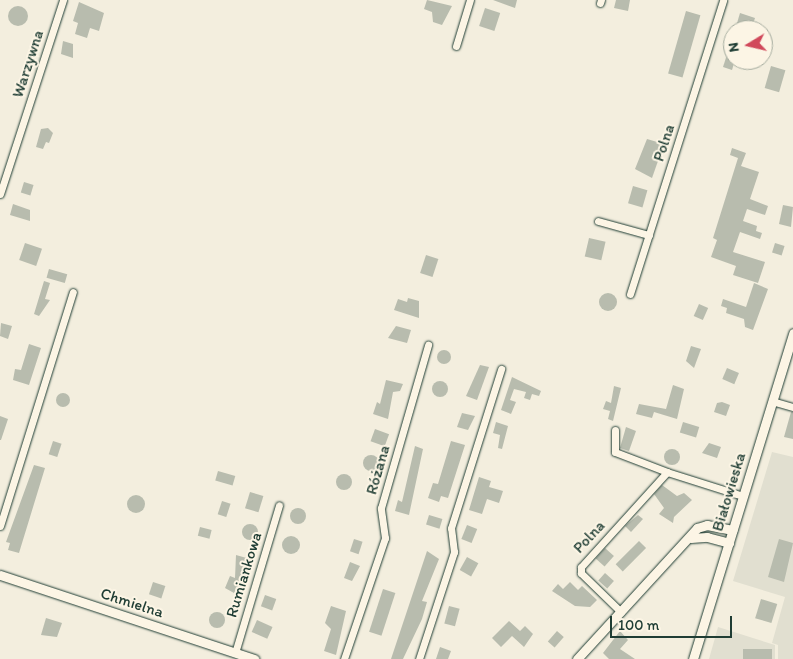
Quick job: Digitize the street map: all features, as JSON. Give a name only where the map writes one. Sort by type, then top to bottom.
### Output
[{"type":"street","name":"Warzywna","points":[[0,194],[63,0]]},
{"type":"street","points":[[456,46],[470,0]]},
{"type":"street","name":"Polna","points":[[630,294],[723,0]]},
{"type":"street","points":[[598,221],[649,235]]},
{"type":"street","points":[[0,526],[73,292]]},
{"type":"street","name":"Białowieska","points":[[694,659],[793,333]]},
{"type":"street","name":"Różana","points":[[344,659],[384,538],[382,508],[428,345]]},
{"type":"street","points":[[419,659],[454,552],[451,528],[500,369]]},
{"type":"street","points":[[772,401],[793,407]]},
{"type":"street","points":[[615,430],[615,452],[667,472],[743,496]]},
{"type":"street","name":"Polna","points":[[621,612],[581,573],[580,566],[667,472]]},
{"type":"street","name":"Rumiankowa","points":[[235,653],[279,505]]},
{"type":"street","points":[[577,659],[702,526],[733,530]]},
{"type":"street","points":[[691,538],[706,537],[729,543]]},
{"type":"street","name":"Chmielna","points":[[0,575],[254,659]]},
{"type":"shaded area","points":[[772,452],[793,457],[793,659],[778,659],[778,645],[772,643],[785,597],[733,581]]},
{"type":"shaded area","points":[[718,627],[775,645],[775,659],[709,659]]},
{"type":"building","points":[[427,0],[452,6],[442,25],[433,22],[432,12],[424,9]]},
{"type":"building","points":[[493,0],[517,0],[515,8]]},
{"type":"building","points":[[616,0],[630,0],[628,11],[614,8]]},
{"type":"building","points":[[79,2],[104,13],[99,31],[90,28],[87,38],[75,34],[78,23],[73,21]]},
{"type":"building","points":[[18,6],[25,9],[28,16],[25,23],[18,26],[11,23],[8,16],[11,9]]},
{"type":"building","points":[[485,8],[500,13],[494,31],[479,26]]},
{"type":"building","points":[[686,11],[700,15],[683,78],[668,73]]},
{"type":"building","points":[[740,13],[755,18],[754,20],[738,20]]},
{"type":"building","points":[[63,41],[73,44],[73,58],[61,54]]},
{"type":"building","points":[[773,67],[785,70],[779,92],[765,88],[770,70],[773,70]]},
{"type":"building","points":[[48,128],[53,133],[49,143],[46,142],[43,149],[36,147],[41,129]]},
{"type":"building","points":[[647,139],[664,144],[652,178],[635,169]]},
{"type":"building","points":[[732,148],[746,153],[741,166],[759,172],[750,199],[768,206],[765,215],[747,209],[743,221],[757,226],[756,231],[762,233],[760,239],[740,232],[733,252],[765,262],[758,283],[733,275],[736,266],[711,257],[717,240],[713,238],[738,158],[730,155]]},
{"type":"building","points":[[24,182],[34,185],[30,195],[21,193]]},
{"type":"building","points":[[633,186],[647,190],[642,207],[628,203]]},
{"type":"building","points":[[13,204],[30,210],[30,221],[10,215]]},
{"type":"building","points":[[783,205],[793,207],[791,227],[779,224]]},
{"type":"building","points":[[589,238],[606,242],[601,260],[585,257]]},
{"type":"building","points":[[25,243],[42,249],[36,266],[19,260]]},
{"type":"building","points":[[775,243],[785,246],[782,255],[772,253]]},
{"type":"building","points":[[426,255],[438,259],[432,277],[420,273]]},
{"type":"building","points":[[49,269],[67,274],[65,283],[47,278]]},
{"type":"building","points":[[44,281],[50,283],[45,299],[50,300],[39,316],[34,314]]},
{"type":"building","points":[[754,283],[768,289],[753,330],[745,327],[744,319],[726,313],[727,308],[721,306],[723,299],[746,307]]},
{"type":"building","points":[[608,293],[614,296],[617,302],[614,308],[608,311],[602,308],[599,302],[602,296]]},
{"type":"building","points":[[408,298],[419,301],[419,318],[394,310],[398,299],[407,302]]},
{"type":"building","points":[[699,304],[708,308],[703,320],[694,316]]},
{"type":"building","points":[[1,323],[12,326],[8,339],[0,336]]},
{"type":"building","points":[[396,326],[411,330],[407,343],[388,338]]},
{"type":"building","points":[[29,344],[41,348],[29,385],[13,380],[15,369],[21,370]]},
{"type":"building","points":[[691,346],[701,349],[694,368],[686,361]]},
{"type":"building","points":[[441,350],[447,350],[451,357],[447,364],[441,364],[437,360],[437,354]]},
{"type":"building","points":[[480,365],[489,367],[477,400],[466,396]]},
{"type":"building","points":[[727,368],[739,373],[734,384],[722,379]]},
{"type":"building","points":[[512,377],[541,391],[539,396],[532,394],[530,400],[524,398],[526,392],[514,389],[510,400],[516,402],[511,414],[501,410]]},
{"type":"building","points":[[386,380],[403,384],[400,391],[393,392],[388,419],[373,414],[377,402],[380,404]]},
{"type":"building","points":[[440,381],[448,389],[440,397],[432,389]]},
{"type":"building","points":[[673,385],[684,389],[677,419],[654,412],[652,418],[636,414],[639,404],[666,409]]},
{"type":"building","points":[[614,386],[621,388],[613,421],[608,419],[610,411],[603,409],[606,401],[611,403]]},
{"type":"building","points":[[60,393],[66,393],[70,400],[66,407],[60,407],[56,403],[56,397]]},
{"type":"building","points":[[722,402],[730,405],[726,416],[714,412],[717,403]]},
{"type":"building","points":[[791,412],[793,412],[793,439],[784,437]]},
{"type":"building","points":[[462,413],[475,416],[468,430],[457,427]]},
{"type":"building","points":[[0,416],[8,419],[1,440],[0,440]]},
{"type":"building","points":[[496,422],[508,426],[502,449],[498,448],[500,435],[493,433]]},
{"type":"building","points":[[683,422],[699,427],[696,437],[680,433]]},
{"type":"building","points":[[626,427],[636,431],[629,451],[620,448]]},
{"type":"building","points":[[375,429],[389,434],[385,446],[371,441]]},
{"type":"building","points":[[53,441],[62,444],[57,457],[49,454]]},
{"type":"building","points":[[451,441],[465,445],[448,498],[441,496],[439,502],[428,498],[433,483],[438,484]]},
{"type":"building","points":[[709,443],[721,447],[717,458],[702,453]]},
{"type":"building","points":[[415,446],[423,449],[409,515],[395,511],[398,500],[402,502]]},
{"type":"building","points":[[672,449],[680,457],[672,465],[664,457]]},
{"type":"building","points":[[371,455],[379,463],[371,471],[363,463]]},
{"type":"building","points":[[34,465],[45,468],[19,553],[8,550],[10,543],[6,542]]},
{"type":"building","points":[[218,471],[235,476],[233,486],[215,481]]},
{"type":"building","points":[[344,474],[352,482],[344,490],[336,482]]},
{"type":"building","points":[[479,477],[491,481],[489,487],[503,491],[499,503],[487,499],[482,514],[469,510]]},
{"type":"building","points":[[662,485],[677,496],[684,493],[692,500],[674,517],[673,523],[659,514],[664,508],[654,494]]},
{"type":"building","points":[[250,492],[263,496],[258,512],[245,508]]},
{"type":"building","points":[[136,495],[142,498],[145,504],[142,510],[136,513],[130,510],[127,504],[130,498]]},
{"type":"building","points":[[222,501],[231,504],[226,517],[218,514]]},
{"type":"building","points":[[298,508],[306,516],[298,524],[290,516]]},
{"type":"building","points":[[429,515],[442,519],[439,529],[426,525]]},
{"type":"building","points":[[638,515],[643,519],[631,532],[625,526]]},
{"type":"building","points":[[250,524],[256,526],[258,532],[256,538],[250,540],[244,538],[242,532],[244,526]]},
{"type":"building","points":[[467,525],[477,529],[472,543],[461,539]]},
{"type":"building","points":[[200,527],[212,530],[209,539],[198,536]]},
{"type":"building","points":[[291,536],[297,539],[300,545],[297,551],[291,554],[285,551],[282,545],[285,539]]},
{"type":"building","points":[[354,539],[363,542],[359,554],[350,551]]},
{"type":"building","points":[[779,539],[793,543],[784,582],[768,577]]},
{"type":"building","points":[[639,541],[646,548],[623,571],[616,564]]},
{"type":"building","points":[[605,548],[614,556],[605,566],[596,558]]},
{"type":"building","points":[[427,551],[439,559],[422,601],[427,602],[422,619],[403,659],[391,659]]},
{"type":"building","points":[[236,555],[250,559],[239,592],[234,593],[225,588],[230,576],[235,578]]},
{"type":"building","points":[[467,557],[478,563],[471,576],[460,570]]},
{"type":"building","points":[[350,562],[360,566],[352,581],[344,578]]},
{"type":"building","points":[[605,573],[614,581],[607,588],[598,580]]},
{"type":"building","points":[[153,582],[165,586],[161,598],[149,594]]},
{"type":"building","points":[[570,582],[578,590],[582,586],[597,600],[590,607],[575,606],[552,591],[558,584],[563,589]]},
{"type":"building","points":[[383,589],[395,593],[381,636],[369,632]]},
{"type":"building","points":[[265,595],[276,599],[272,610],[261,606]]},
{"type":"building","points":[[761,599],[777,604],[771,623],[755,618]]},
{"type":"building","points":[[331,606],[346,611],[336,655],[324,651],[331,629],[325,623]]},
{"type":"building","points":[[449,606],[460,609],[455,626],[444,623]]},
{"type":"building","points":[[214,612],[220,612],[225,617],[223,626],[214,628],[209,623],[209,617]]},
{"type":"building","points":[[46,618],[62,623],[57,637],[41,635]]},
{"type":"building","points":[[257,620],[273,627],[267,639],[252,632]]},
{"type":"building","points":[[509,621],[520,631],[525,626],[533,634],[524,647],[512,636],[501,647],[492,638]]},
{"type":"building","points":[[557,631],[564,637],[555,647],[548,642]]},
{"type":"building","points":[[620,631],[628,640],[620,649],[635,659],[609,659],[603,653]]},
{"type":"building","points":[[440,647],[451,651],[448,659],[436,659]]},
{"type":"building","points":[[743,649],[772,649],[772,659],[743,659]]}]
